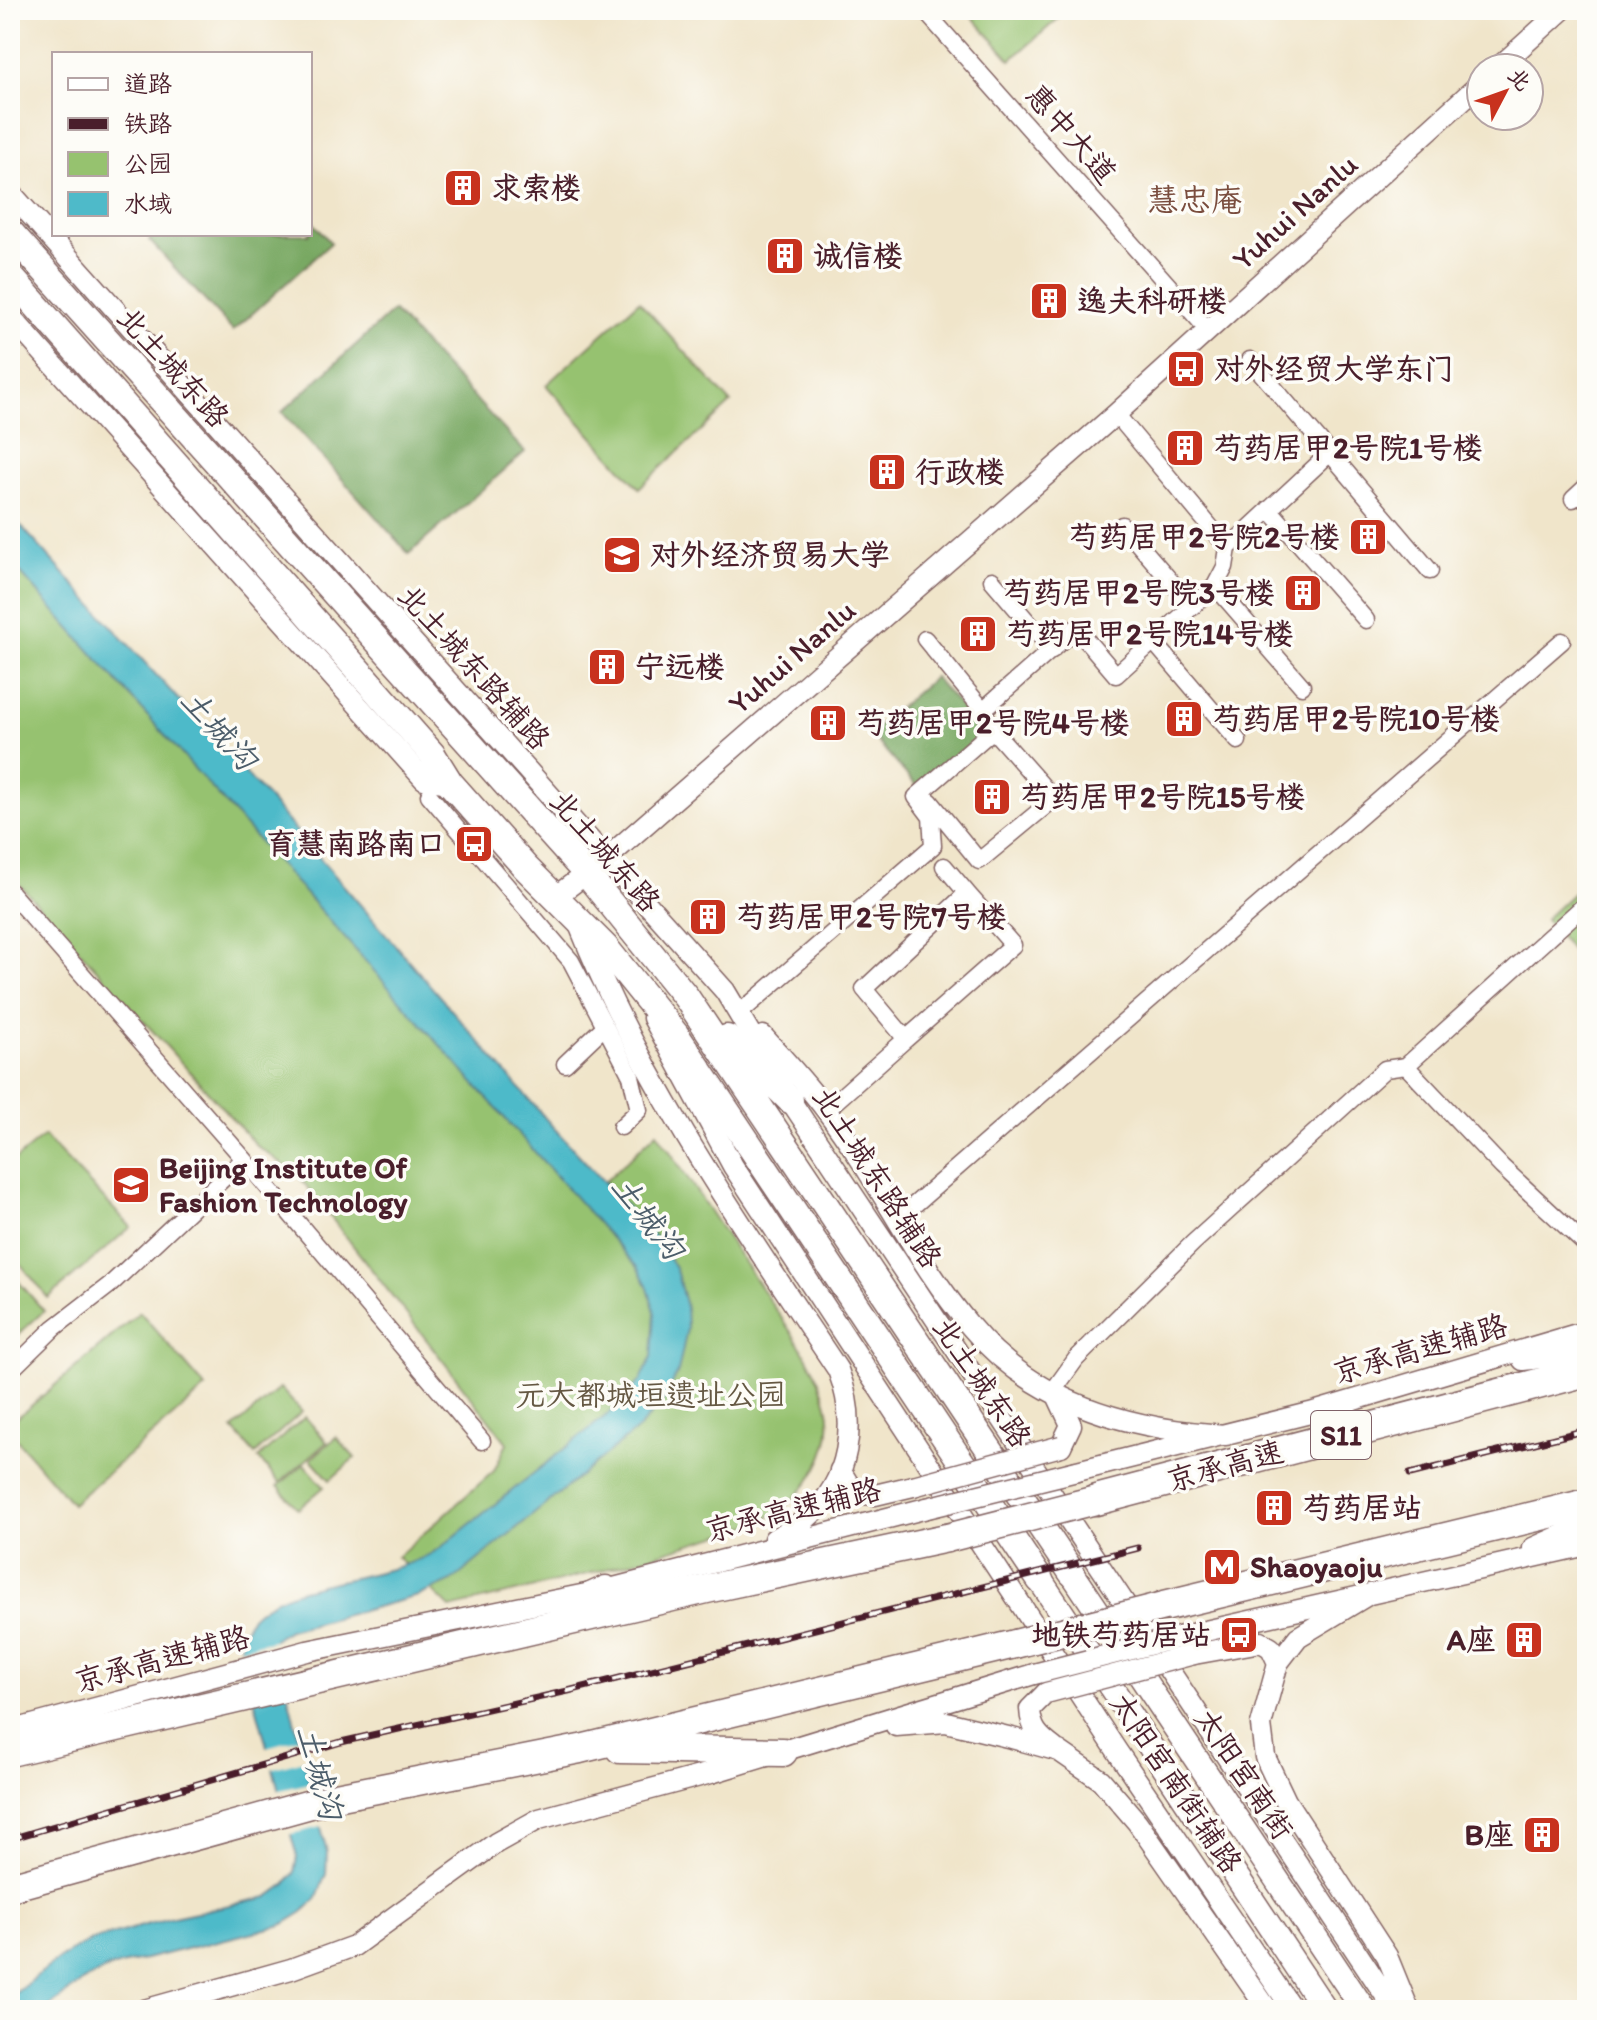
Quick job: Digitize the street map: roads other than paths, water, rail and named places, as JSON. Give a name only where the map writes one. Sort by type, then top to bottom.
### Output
[{"type":"highway","name":"京承高速","points":[[1096,1500],[1587,1371]]},
{"type":"highway","points":[[18,1748],[224,1688],[316,1680],[947,1538],[1096,1500]]},
{"type":"highway","points":[[10,1887],[336,1797],[580,1749],[1587,1504]]},
{"type":"highway","points":[[501,1636],[606,1590]]},
{"type":"highway","points":[[580,1749],[783,1752]]},
{"type":"main road","name":"北土城东路","points":[[10,232],[596,866],[1072,1573]]},
{"type":"main road","name":"北土城东路","points":[[10,276],[422,743],[440,789],[577,919],[676,1035],[1040,1580]]},
{"type":"main road","points":[[686,997],[790,1100]]},
{"type":"main road","name":"太阳宫南街","points":[[1072,1573],[1364,2010]]},
{"type":"main road","name":"太阳宫南街","points":[[1040,1580],[1325,2010]]},
{"type":"street","name":"惠中大道","points":[[924,10],[1208,330]]},
{"type":"street","points":[[1516,52],[1562,10]]},
{"type":"street","name":"Yuhui Nanlu","points":[[555,897],[596,866],[1116,414],[1465,97]]},
{"type":"street","name":"北土城东路辅路","points":[[10,192],[596,866],[725,991],[790,1100],[1098,1566]]},
{"type":"street","points":[[10,316],[424,779],[440,789],[571,961],[631,1076],[639,1110],[621,1127]]},
{"type":"street","points":[[1250,360],[1430,571]]},
{"type":"street","points":[[1116,414],[1228,548]]},
{"type":"street","points":[[983,710],[1076,628],[1116,675],[1215,586],[1225,567],[1228,548],[1330,453]]},
{"type":"street","points":[[1573,499],[1587,486]]},
{"type":"street","points":[[1269,509],[1366,620]]},
{"type":"street","points":[[1122,525],[1193,607]]},
{"type":"street","points":[[992,580],[1052,650]]},
{"type":"street","points":[[1215,586],[1302,686]]},
{"type":"street","points":[[922,791],[979,861],[1054,799],[993,730],[983,710],[925,639]]},
{"type":"street","points":[[898,1219],[1562,641]]},
{"type":"street","points":[[1154,642],[1238,741]]},
{"type":"street","points":[[742,1011],[933,846],[931,817],[916,797],[993,730]]},
{"type":"street","points":[[826,1110],[1013,945],[944,866]]},
{"type":"street","points":[[10,892],[244,1159],[482,1441]]},
{"type":"street","points":[[906,1039],[864,989],[967,893]]},
{"type":"street","points":[[1054,1392],[1076,1359],[1193,1243],[1385,1069],[1406,1066],[1587,903]]},
{"type":"street","points":[[577,919],[593,957],[683,1128],[838,1370],[848,1395],[852,1422],[840,1470],[827,1496],[806,1519],[757,1549]]},
{"type":"street","points":[[637,986],[687,1086],[733,1166]]},
{"type":"street","points":[[725,991],[826,1110],[973,1330],[1027,1378],[1119,1421],[1167,1432],[1226,1435]]},
{"type":"street","points":[[565,1064],[605,1026]]},
{"type":"street","points":[[1406,1066],[1502,1167],[1587,1246]]},
{"type":"street","points":[[683,1128],[733,1166]]},
{"type":"street","points":[[10,1371],[54,1328],[111,1284],[244,1159]]},
{"type":"street","name":"太阳宫南街辅路","points":[[733,1166],[1117,1751],[1293,2010]]},
{"type":"street","name":"京承高速辅路","points":[[10,1731],[224,1688],[307,1651],[606,1590],[757,1549],[1226,1435],[1587,1331]]},
{"type":"street","points":[[1469,1366],[1587,1353]]},
{"type":"street","points":[[840,1470],[854,1493],[865,1496],[1061,1446],[1071,1425],[1054,1392]]},
{"type":"street","points":[[1493,1566],[1587,1524]]},
{"type":"street","points":[[150,2009],[291,1969],[354,1946],[496,1843],[539,1819],[783,1752],[1034,1674],[1183,1636],[1587,1545]]},
{"type":"street","name":"太阳宫南街辅路","points":[[1098,1566],[1395,2010]]},
{"type":"street","points":[[1366,1596],[1298,1637],[1278,1663],[1261,1725],[1265,1757],[1286,1801],[1387,1956],[1409,2010]]},
{"type":"street","points":[[1268,2010],[1137,1822],[1101,1780],[1038,1736],[1031,1722],[1030,1709],[1046,1693],[1194,1654],[1261,1642],[1271,1648],[1278,1663]]},
{"type":"street","points":[[856,1730],[946,1722],[1059,1751]]},
{"type":"water","points":[[10,514],[266,796],[552,1126],[657,1239],[676,1270],[686,1307],[687,1329],[678,1372],[663,1401],[640,1427],[452,1581],[418,1596],[289,1630],[274,1639],[327,1852],[326,1874],[316,1899],[303,1912],[282,1925],[109,1968],[83,1981],[45,2010],[10,2010],[10,1997],[61,1957],[90,1941],[173,1917],[268,1897],[286,1884],[294,1873],[297,1857],[240,1647],[251,1618],[268,1604],[289,1594],[394,1568],[440,1548],[613,1410],[641,1380],[652,1356],[655,1312],[647,1285],[637,1267],[10,561]]},
{"type":"railway","points":[[1410,1474],[1587,1430]]},
{"type":"railway","points":[[10,1839],[341,1742],[568,1691],[1138,1548]]},
{"type":"place","name":"求索楼","points":[[463,188]]},
{"type":"place","name":"诚信楼","points":[[785,256]]},
{"type":"place","name":"逸夫科研楼","points":[[1049,301]]},
{"type":"place","name":"对外经贸大学东门","points":[[1186,369]]},
{"type":"place","name":"芍药居甲2号院1号楼","points":[[1185,448]]},
{"type":"place","name":"行政楼","points":[[887,472]]},
{"type":"place","name":"芍药居甲2号院2号楼","points":[[1368,537]]},
{"type":"place","name":"对外经济贸易大学","points":[[622,555]]},
{"type":"place","name":"芍药居甲2号院3号楼","points":[[1303,593]]},
{"type":"place","name":"芍药居甲2号院14号楼","points":[[978,634]]},
{"type":"place","name":"宁远楼","points":[[607,667]]},
{"type":"place","name":"芍药居甲2号院10号楼","points":[[1184,719]]},
{"type":"place","name":"芍药居甲2号院4号楼","points":[[828,723]]},
{"type":"place","name":"芍药居甲2号院15号楼","points":[[992,797]]},
{"type":"place","name":"育慧南路南口","points":[[474,844]]},
{"type":"place","name":"芍药居甲2号院7号楼","points":[[708,917]]},
{"type":"place","name":"Beijing Institute Of Fashion Technology","points":[[131,1185]]},
{"type":"place","name":"芍药居站","points":[[1274,1508]]},
{"type":"place","name":"Shaoyaoju","points":[[1222,1567]]},
{"type":"place","name":"地铁芍药居站","points":[[1239,1635]]},
{"type":"place","name":"A座","points":[[1524,1640]]},
{"type":"place","name":"B座","points":[[1542,1835]]},
{"type":"district","name":"慧忠庵","points":[[1195,200]]},
{"type":"water label","name":"土城沟","points":[[219,729]]},
{"type":"water label","name":"土城沟","points":[[648,1217]]},
{"type":"water label","name":"土城沟","points":[[320,1772]]},
{"type":"park label","name":"元大都城垣遗址公园","points":[[651,1395]]}]
